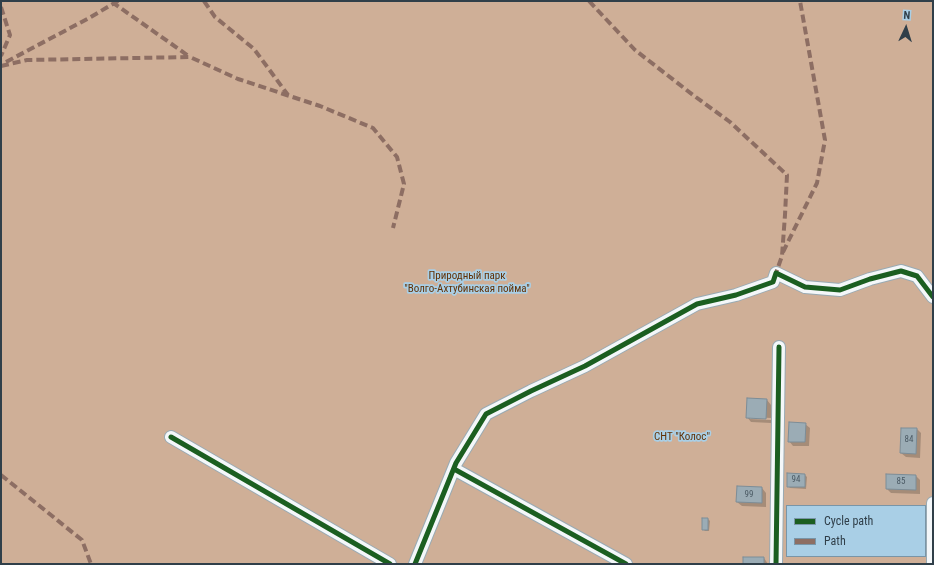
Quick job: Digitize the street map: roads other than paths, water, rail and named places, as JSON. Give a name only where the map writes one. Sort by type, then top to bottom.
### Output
[{"type":"street","points":[[415,564],[454,469],[486,414],[584,366],[697,304],[736,295],[773,282],[776,273],[805,287],[840,290],[870,279],[901,271],[917,276],[933,297]]},
{"type":"street","points":[[776,564],[779,347]]},
{"type":"street","points":[[170,437],[390,564]]},
{"type":"street","points":[[454,469],[626,564]]},
{"type":"street","points":[[933,503],[933,564]]},
{"type":"park label","name":"Природный парк \"Волго-Ахтубинская пойма\"","points":[[467,282]]},
{"type":"park label","name":"СНТ \"Колос\"","points":[[682,437]]}]
